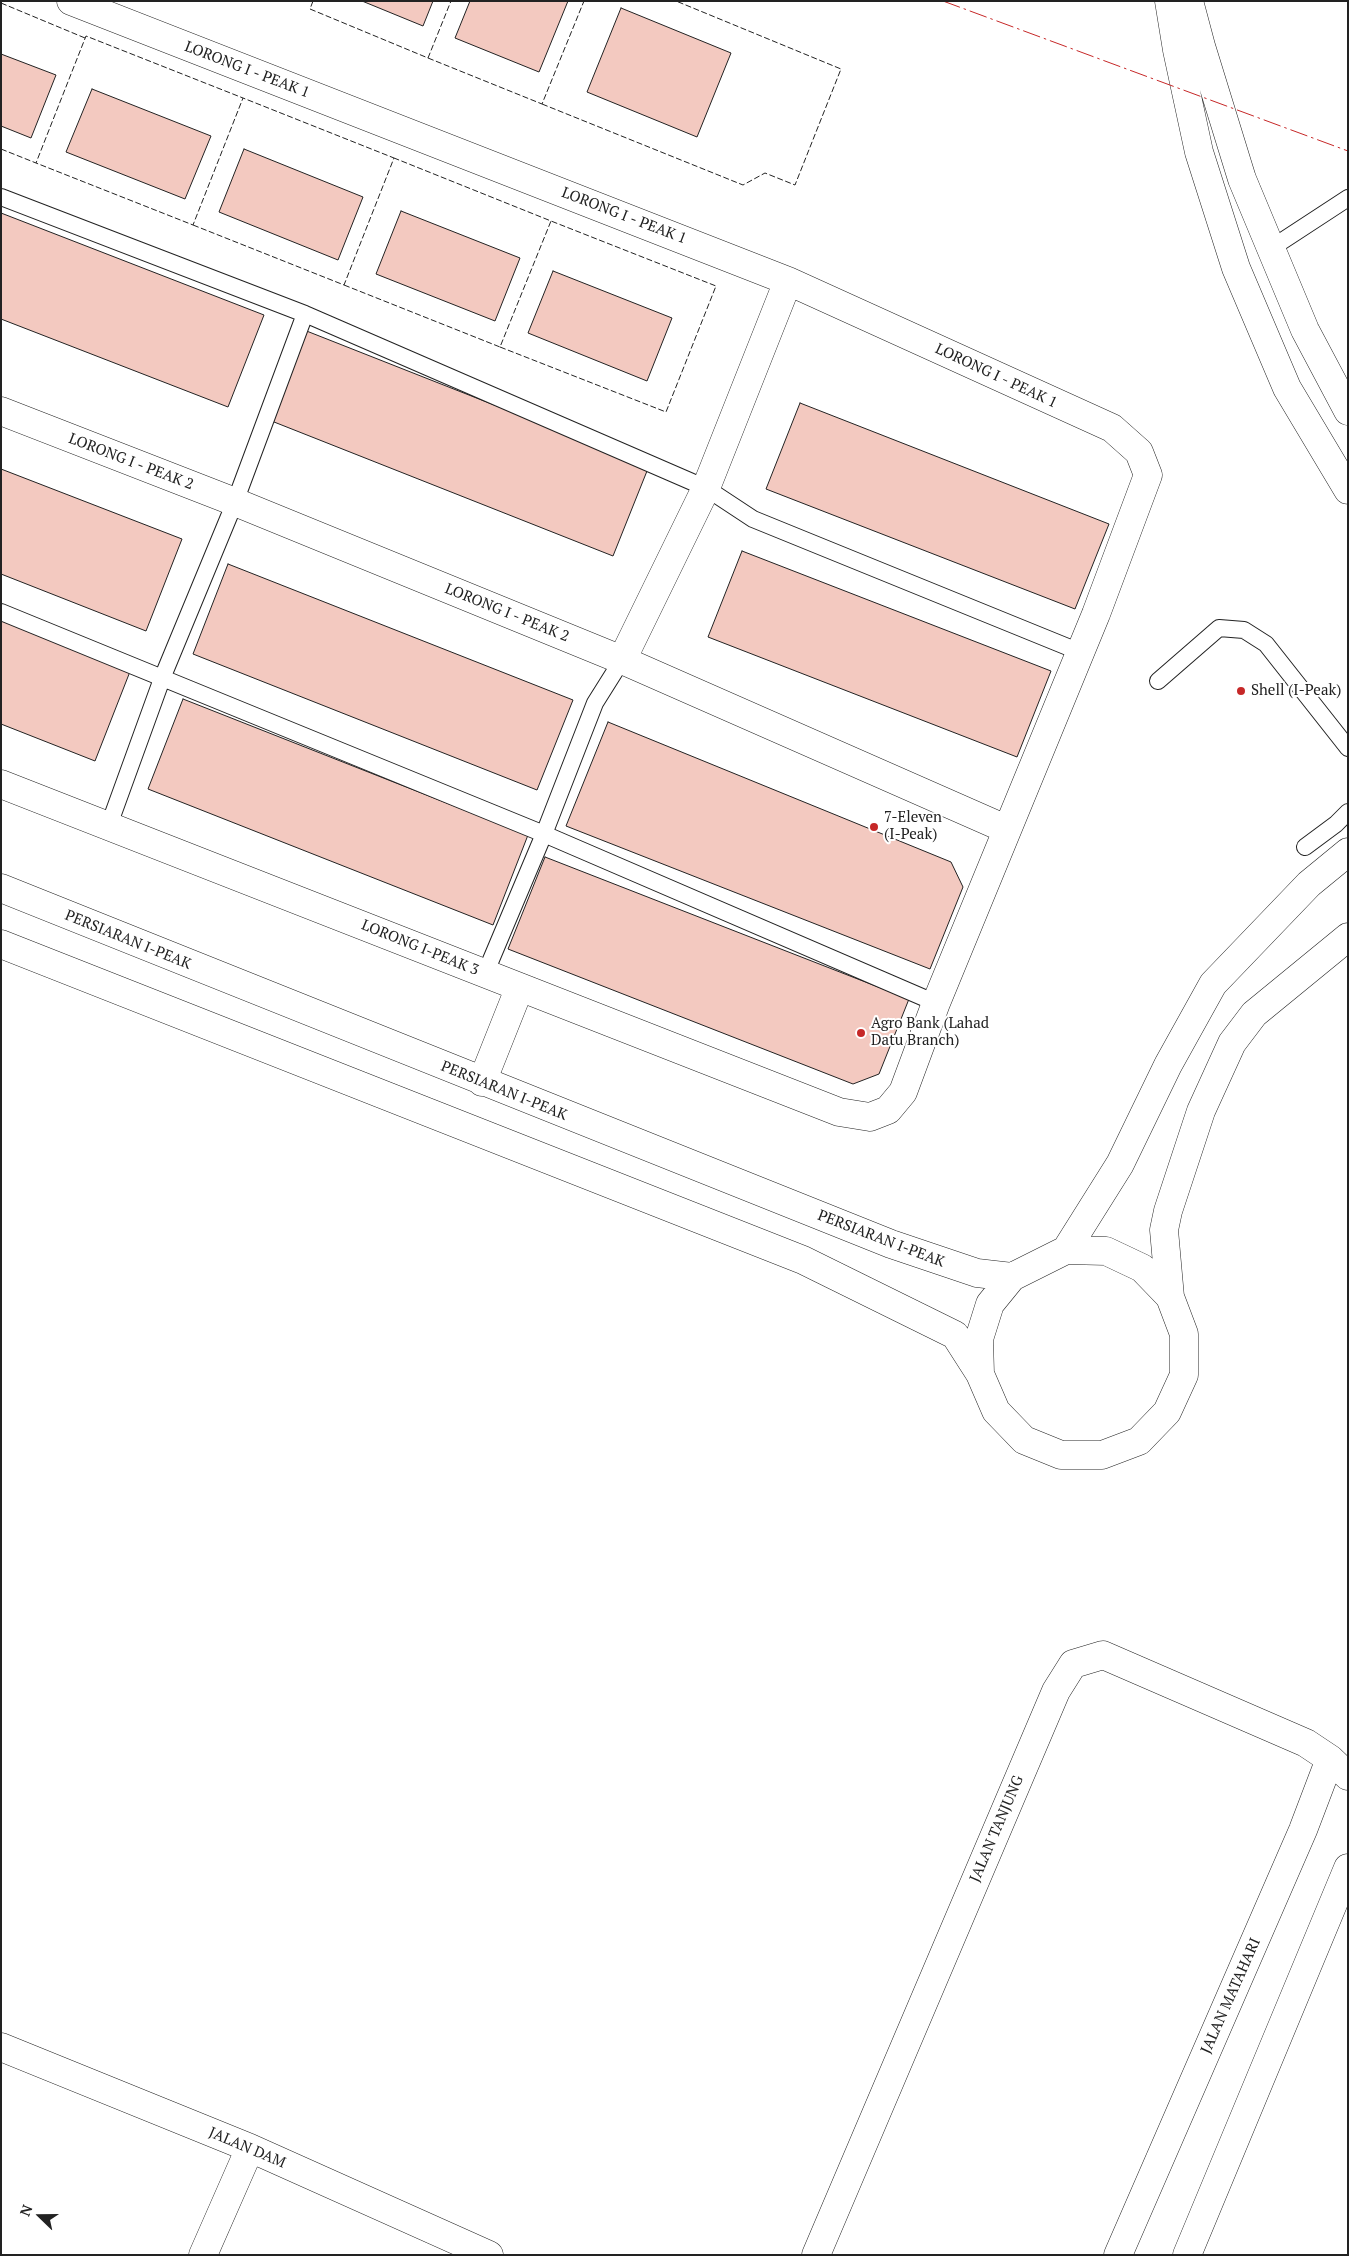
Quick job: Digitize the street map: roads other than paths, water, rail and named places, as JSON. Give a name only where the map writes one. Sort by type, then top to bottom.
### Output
[{"type":"street","name":"LORONG I - PEAK 1","points":[[71,1],[788,281],[1112,428],[1139,452],[1148,476]]},
{"type":"street","points":[[1169,1],[1199,152],[1236,268],[1287,388],[1348,490]]},
{"type":"street","points":[[1189,1],[1242,179],[1305,330],[1348,410]]},
{"type":"street","points":[[622,660],[706,488],[788,281]]},
{"type":"street","name":"LORONG I - PEAK 2","points":[[1,411],[234,502],[622,660],[1006,829]]},
{"type":"street","name":"LORONG I-PEAK 3","points":[[1,784],[839,1112],[870,1117],[888,1110],[903,1092],[936,1003],[1080,652],[1148,476]]},
{"type":"street","points":[[1066,1250],[1120,1164],[1168,1065],[1213,984],[1309,884],[1348,852]]},
{"type":"street","name":"PERSIARAN I-PEAK","points":[[1,888],[891,1244],[977,1273],[1012,1277]]},
{"type":"street","points":[[1,944],[803,1260],[955,1335],[980,1374],[996,1411],[1024,1440],[1061,1455],[1102,1455],[1138,1441],[1168,1412],[1184,1375],[1184,1334],[1170,1296],[1164,1230],[1168,1211],[1202,1111],[1232,1043],[1254,1014],[1348,937]]},
{"type":"street","points":[[482,1082],[519,988]]},
{"type":"street","points":[[980,1374],[979,1339],[990,1304],[1012,1277],[1066,1250],[1106,1251],[1142,1268],[1170,1296]]},
{"type":"street","name":"JALAN TANJUNG","points":[[816,2255],[1056,1691],[1074,1664],[1103,1655],[1306,1742],[1339,1768]]},
{"type":"street","name":"JALAN MATAHARI","points":[[1118,2255],[1303,1830],[1339,1768]]},
{"type":"street","points":[[1187,2255],[1348,1868]]},
{"type":"street","name":"JALAN DAM","points":[[1,2047],[250,2148],[489,2255]]},
{"type":"street","points":[[203,2255],[250,2148]]},
{"type":"lane","points":[[1,197],[305,314],[706,488],[753,519],[1080,652]]},
{"type":"lane","points":[[1270,249],[1348,198]]},
{"type":"lane","points":[[109,825],[163,676],[234,502],[305,314]]},
{"type":"lane","points":[[1,612],[163,676],[544,834],[936,1003]]},
{"type":"lane","points":[[1158,681],[1219,628],[1244,630],[1266,644],[1348,748]]},
{"type":"lane","points":[[485,974],[544,834],[595,703],[622,660]]},
{"type":"lane","points":[[1305,847],[1336,824],[1348,812]]},
{"type":"place","name":"Shell (I-Peak)","points":[[1241,691]]},
{"type":"place","name":"7-Eleven (I-Peak)","points":[[874,827]]},
{"type":"place","name":"Agro Bank (Lahad Datu Branch)","points":[[861,1033]]}]
